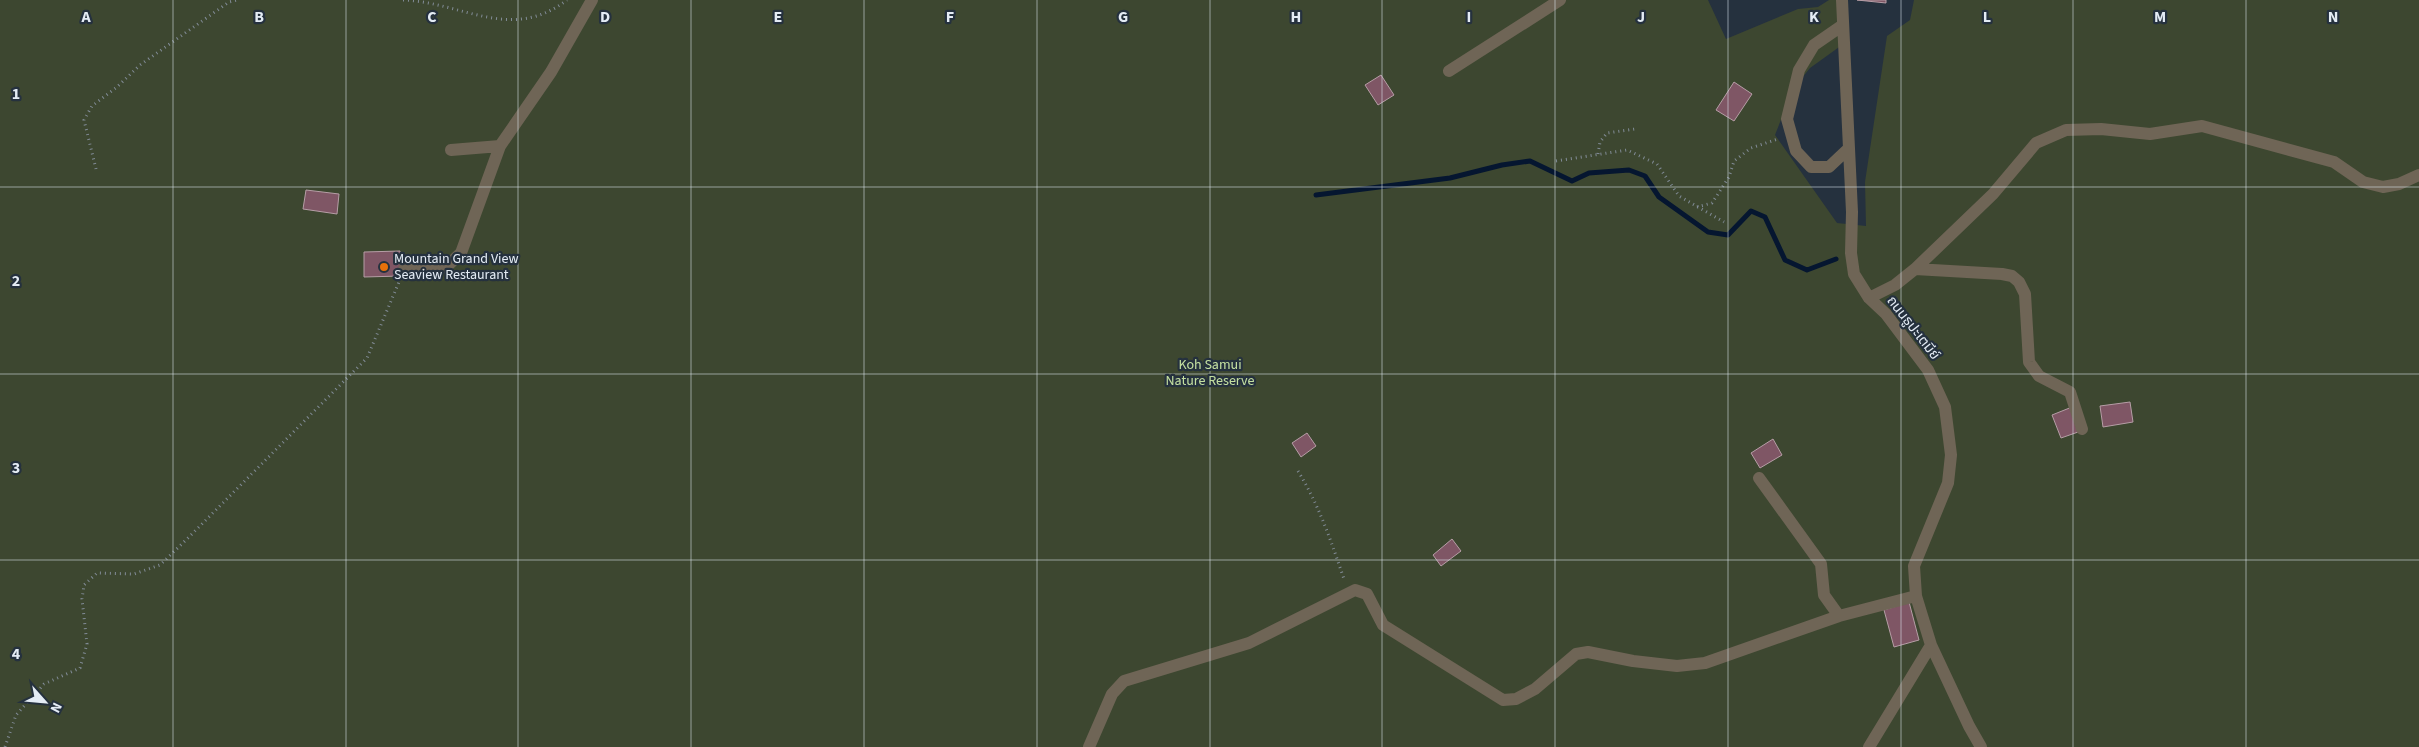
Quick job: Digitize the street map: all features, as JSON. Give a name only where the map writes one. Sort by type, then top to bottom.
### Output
[{"type":"street","points":[[404,270],[430,271],[446,267],[461,252],[500,146],[550,72],[592,0]]},
{"type":"street","points":[[1449,71],[1560,0]]},
{"type":"street","name":"ถนนธูปะเตมีย์","points":[[1842,0],[1847,150],[1854,274],[1869,298],[1886,314],[1928,370],[1945,407],[1951,455],[1948,483],[1914,566],[1916,596],[1931,645],[1969,726],[1981,747]]},
{"type":"street","points":[[1843,26],[1814,45],[1799,70],[1787,119],[1796,150],[1811,167],[1828,167],[1847,150]]},
{"type":"street","points":[[1869,298],[1895,285],[1915,269],[1993,194],[2036,144],[2066,130],[2101,129],[2150,134],[2202,126],[2334,162],[2364,182],[2383,186],[2399,184],[2419,175]]},
{"type":"street","points":[[450,150],[500,146]]},
{"type":"street","points":[[1915,269],[2002,274],[2012,276],[2019,282],[2025,294],[2029,362],[2039,376],[2070,392],[2082,429]]},
{"type":"street","points":[[1759,478],[1821,564],[1824,595],[1839,616]]},
{"type":"street","points":[[1089,747],[1112,694],[1124,681],[1249,643],[1348,592],[1361,591],[1366,594],[1383,625],[1502,700],[1516,699],[1535,689],[1576,654],[1588,652],[1633,661],[1677,666],[1705,663],[1839,616],[1916,596]]},
{"type":"street","points":[[1869,747],[1931,645]]},
{"type":"path","points":[[96,169],[84,120],[92,106],[117,87],[140,65],[222,7],[237,0]]},
{"type":"path","points":[[403,0],[420,1],[478,17],[516,19],[535,18],[553,11],[567,0]]},
{"type":"path","points":[[1598,154],[1600,142],[1607,133],[1635,129]]},
{"type":"path","points":[[1697,207],[1712,203],[1729,177],[1734,161],[1751,148],[1764,142]]},
{"type":"path","points":[[1556,161],[1627,150],[1657,164],[1679,196],[1724,222]]},
{"type":"path","points":[[5,747],[16,715],[44,684],[80,668],[88,644],[82,599],[84,585],[97,574],[134,574],[160,565],[187,539],[367,358],[404,270]]},
{"type":"path","points":[[1298,471],[1311,493],[1328,530],[1348,592]]},
{"type":"green space","name":"Koh Samui Nature Reserve","points":[[0,0],[1708,0],[1726,39],[1798,9],[1818,7],[1829,0],[1840,0],[1842,45],[1810,68],[1793,89],[1775,135],[1837,223],[1866,226],[1865,182],[1887,36],[1910,20],[1914,0],[2419,0],[2419,747],[0,747]]},
{"type":"building","points":[[1857,0],[1886,0],[1886,3]]},
{"type":"building","points":[[1381,75],[1394,95],[1378,105],[1365,85]]},
{"type":"building","points":[[1734,82],[1752,94],[1734,121],[1716,110]]},
{"type":"building","points":[[306,190],[339,194],[337,214],[303,209]]},
{"type":"building","points":[[400,251],[401,276],[364,277],[364,252]]},
{"type":"building","points":[[2130,402],[2133,422],[2103,427],[2100,406]]},
{"type":"building","points":[[2072,407],[2081,431],[2061,438],[2052,415]]},
{"type":"building","points":[[1307,433],[1316,446],[1301,457],[1292,443]]},
{"type":"building","points":[[1773,439],[1782,455],[1760,468],[1751,453]]},
{"type":"building","points":[[1452,539],[1461,551],[1441,566],[1433,555]]},
{"type":"building","points":[[1909,602],[1919,640],[1894,647],[1884,610]]},
{"type":"waterway","points":[[1316,195],[1450,178],[1502,165],[1530,161],[1572,181],[1589,173],[1629,170],[1645,176],[1659,197],[1708,232],[1728,235],[1751,211],[1765,217],[1785,260],[1807,270],[1836,259]]},
{"type":"place","name":"Mountain Grand View Seaview Restaurant","points":[[384,267]]}]
